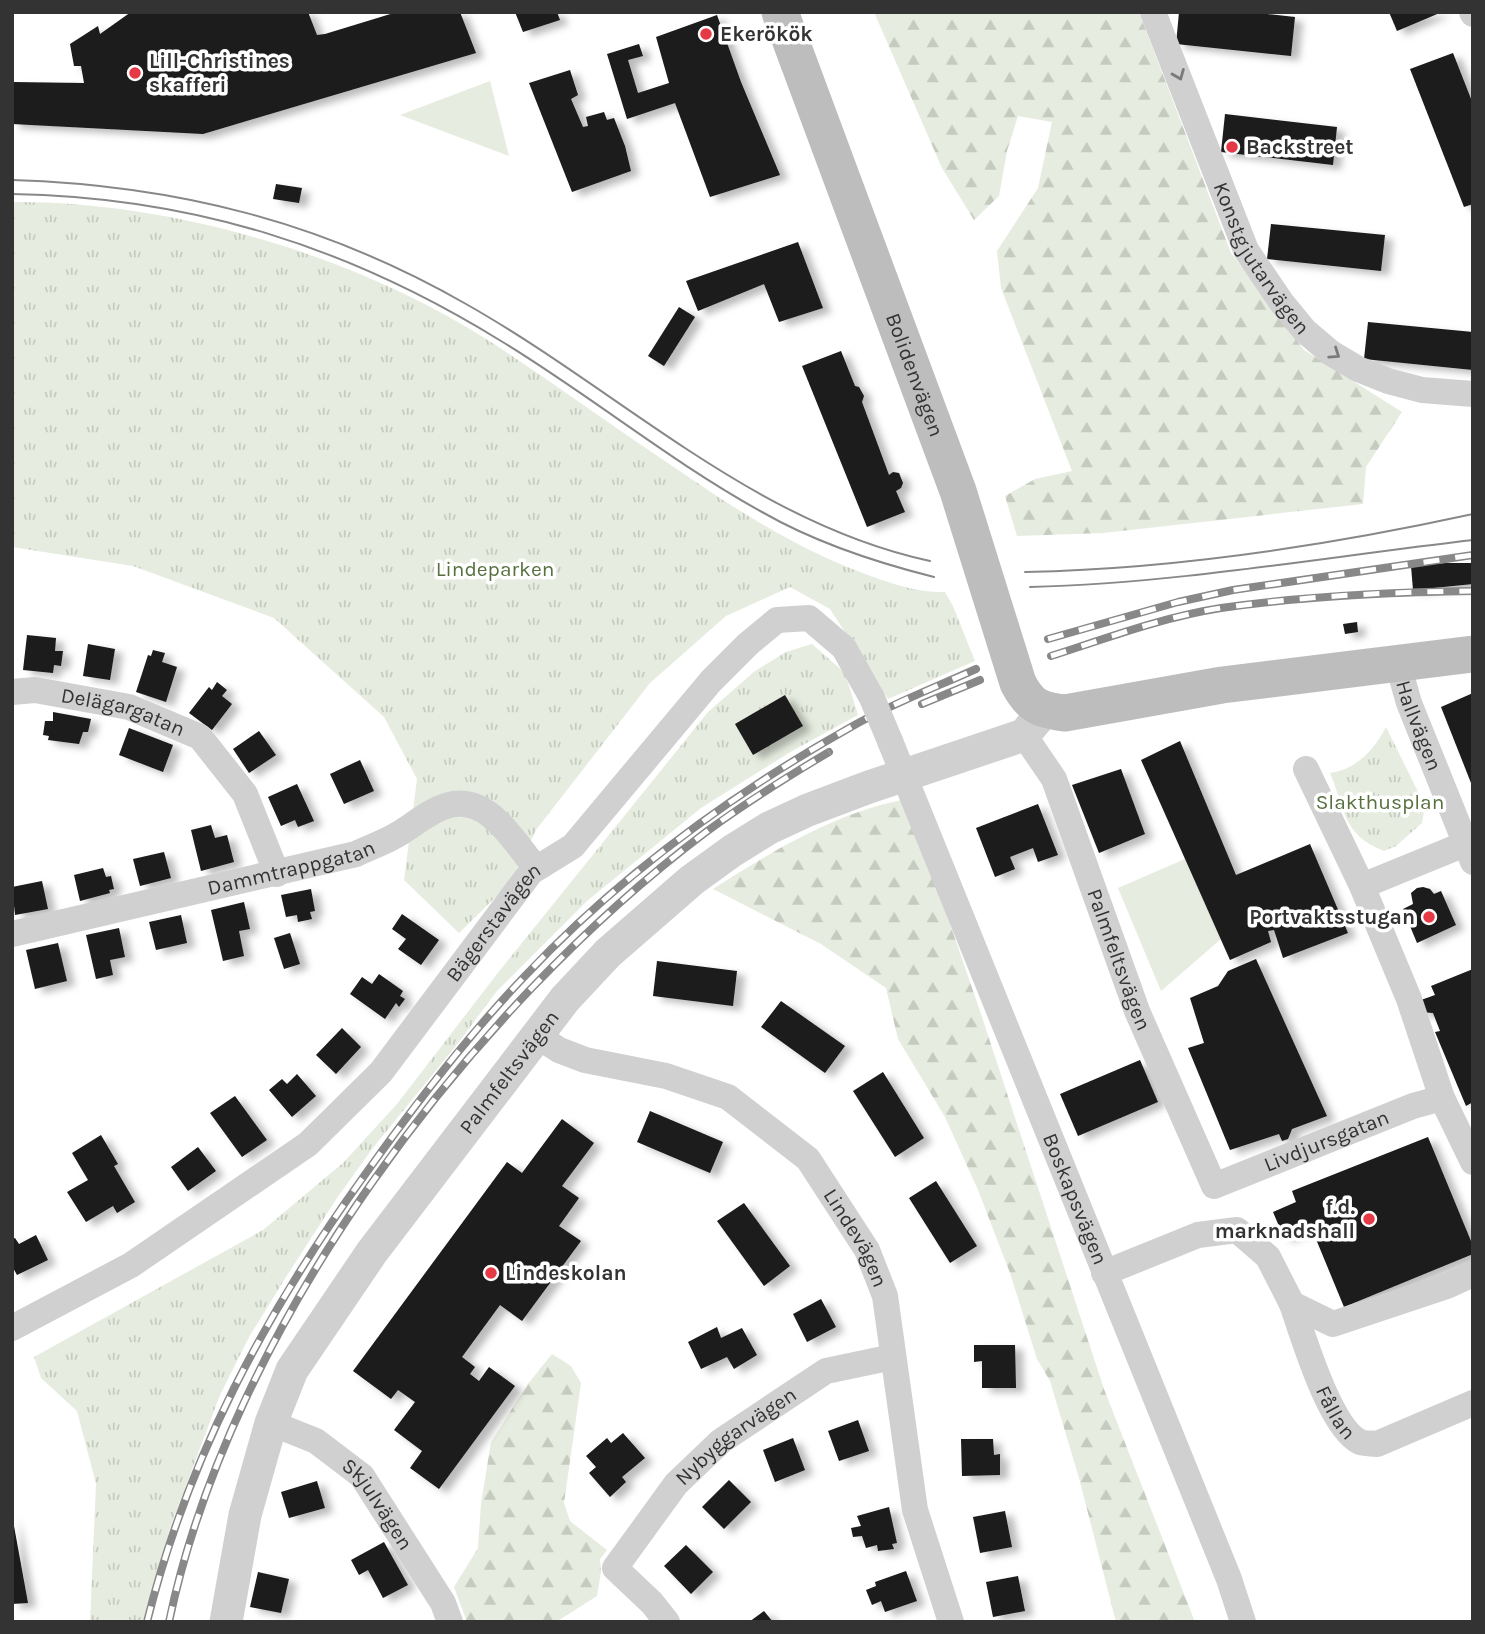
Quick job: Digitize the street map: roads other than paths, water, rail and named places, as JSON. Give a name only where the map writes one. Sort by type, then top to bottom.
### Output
[{"type":"main road","name":"Bolidenvägen","points":[[780,12],[958,491],[1018,683],[1027,700],[1045,720]]},
{"type":"main road","name":"Palmfeltsvägen","points":[[1045,720],[1222,685],[1473,654]]},
{"type":"street","name":"Konstgjutarvägen","points":[[1153,12],[1246,250],[1289,312],[1305,331],[1331,353],[1359,369],[1388,381],[1422,390],[1473,394]]},
{"type":"street","name":"Bägerstavägen","points":[[12,1328],[131,1265],[308,1144],[381,1072],[522,883],[536,868],[573,846],[711,681],[777,620],[809,618],[844,648],[872,698],[905,775]]},
{"type":"street","name":"Hallvägen","points":[[1398,664],[1409,703],[1470,856]]},
{"type":"street","name":"Delägargatan","points":[[12,692],[35,691],[129,707],[200,737],[246,794],[277,874]]},
{"type":"street","name":"Palmfeltsvägen","points":[[226,1622],[244,1515],[271,1423],[292,1370],[380,1241],[536,1035],[608,953],[692,880],[732,851],[769,828],[808,810],[1045,720],[1054,779],[1138,1011],[1214,1186]]},
{"type":"street","points":[[1306,769],[1362,886],[1409,999],[1442,1098],[1473,1162]]},
{"type":"street","name":"Boskapsvägen","points":[[905,775],[1244,1622]]},
{"type":"street","name":"Dammtrappgatan","points":[[12,934],[356,854],[397,835],[437,808],[459,802],[471,804],[487,813],[506,831],[536,868]]},
{"type":"street","points":[[1362,886],[1470,856]]},
{"type":"street","name":"Lindevägen","points":[[536,1035],[559,1050],[584,1060],[666,1076],[728,1097],[808,1159],[867,1250],[885,1296],[915,1510],[951,1622]]},
{"type":"street","name":"Livdjursgatan","points":[[1214,1186],[1413,1106],[1442,1098]]},
{"type":"street","name":"Fållan","points":[[1104,1273],[1198,1235],[1237,1230],[1268,1257],[1292,1304],[1317,1373],[1340,1423],[1360,1442],[1377,1444],[1473,1403]]},
{"type":"street","points":[[1292,1304],[1333,1324],[1447,1286],[1473,1274]]},
{"type":"street","name":"Nybyggarvägen","points":[[667,1622],[615,1568],[676,1484],[721,1441],[826,1371],[893,1357]]},
{"type":"street","name":"Skjulvägen","points":[[271,1423],[317,1441],[362,1476],[443,1603],[450,1622]]},
{"type":"tram line","points":[[12,180],[73,183],[190,200],[247,213],[358,251],[412,275],[523,338],[689,451],[746,486],[804,517],[866,543],[930,561]]},
{"type":"tram line","points":[[12,194],[78,197],[143,205],[206,217],[267,233],[327,254],[386,279],[501,341],[567,383],[695,472],[782,523],[846,551],[934,577]]},
{"type":"tram line","points":[[1025,572],[1138,566],[1250,554],[1473,514]]},
{"type":"tram line","points":[[1030,587],[1197,575],[1473,540]]},
{"type":"railway","points":[[1048,639],[1178,602],[1233,590],[1473,555]]},
{"type":"railway","points":[[1051,656],[1156,622],[1221,608],[1347,595],[1473,591]]},
{"type":"railway","points":[[147,1622],[184,1502],[234,1389],[263,1334],[328,1228],[460,1049],[560,941],[637,872],[720,809],[763,780],[866,719],[976,669]]},
{"type":"railway","points":[[922,704],[980,680]]},
{"type":"railway","points":[[169,1622],[200,1511],[245,1400],[303,1290],[371,1184],[448,1083],[530,990],[617,905],[721,821],[829,752]]},
{"type":"place","name":"Ekerökök","points":[[706,34]]},
{"type":"place","name":"Lill-Christines skafferi","points":[[135,73]]},
{"type":"place","name":"Backstreet","points":[[1232,147]]},
{"type":"place","name":"Portvaktsstugan","points":[[1429,917]]},
{"type":"place","name":"f.d. marknadshall","points":[[1369,1219]]},
{"type":"place","name":"Lindeskolan","points":[[491,1273]]},
{"type":"park label","name":"Lindeparken","points":[[495,569]]},
{"type":"park label","name":"Slakthusplan","points":[[1380,802]]}]
